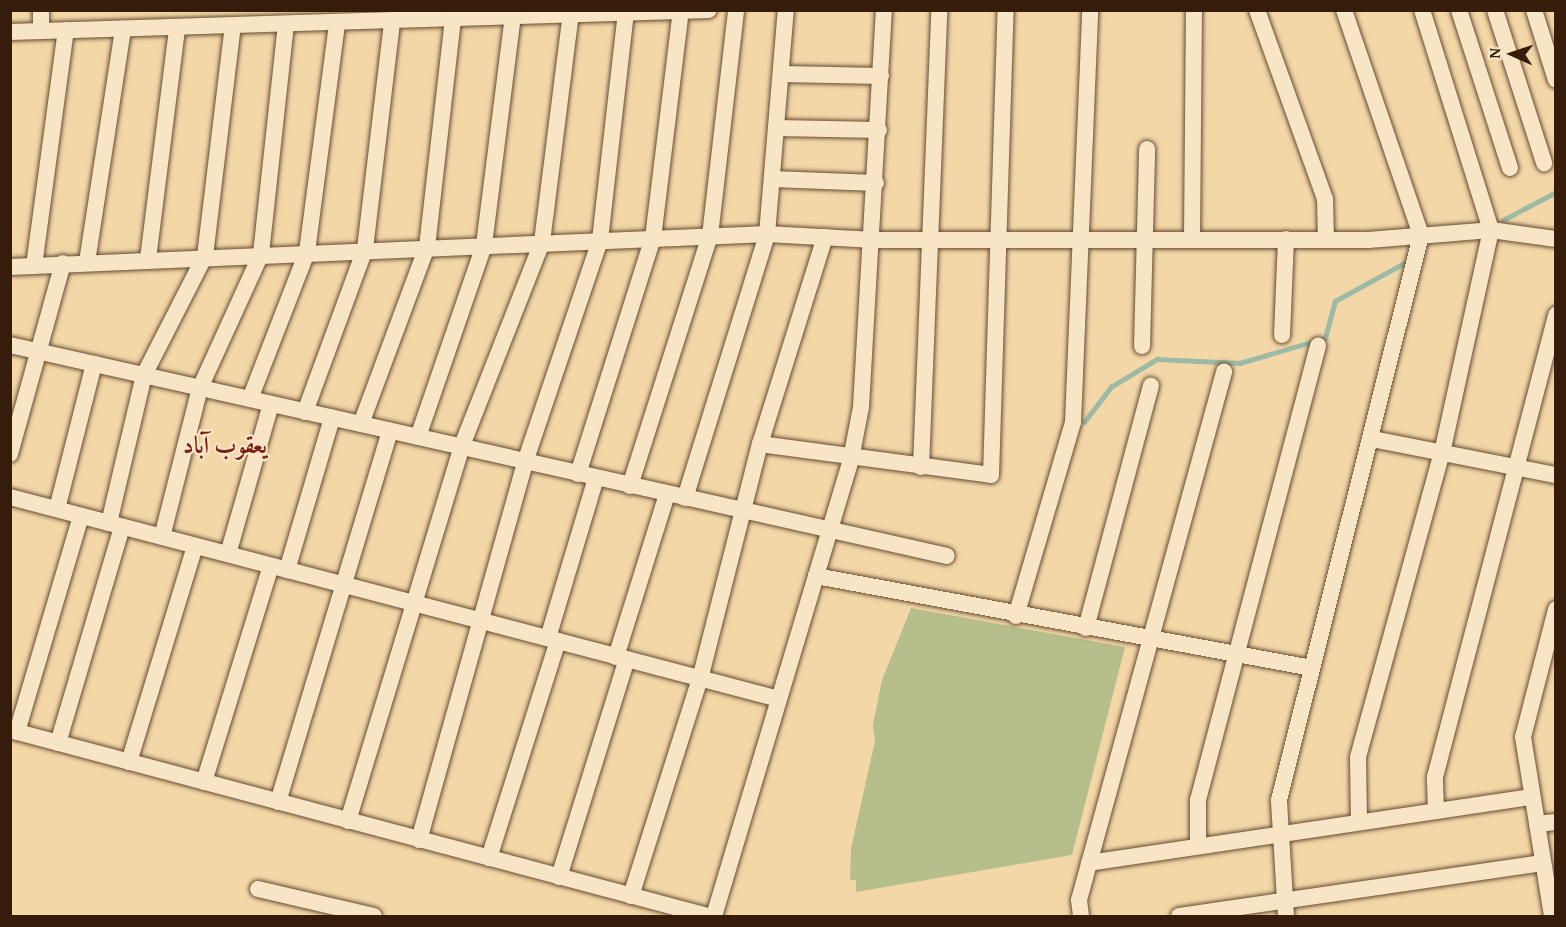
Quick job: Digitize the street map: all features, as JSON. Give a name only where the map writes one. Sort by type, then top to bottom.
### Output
[{"type":"street","points":[[41,10],[41,31]]},
{"type":"street","points":[[10,32],[233,26],[263,18],[286,25],[392,21],[454,14],[513,15],[709,10]]},
{"type":"street","points":[[630,486],[710,236],[736,10]]},
{"type":"street","points":[[686,498],[767,234],[786,10]]},
{"type":"street","points":[[714,916],[851,459],[861,407],[874,240],[884,10]]},
{"type":"street","points":[[921,467],[933,240],[939,10]]},
{"type":"street","points":[[760,444],[851,459],[991,475],[1006,10]]},
{"type":"street","points":[[1016,616],[1072,422],[1090,10]]},
{"type":"street","points":[[1192,238],[1194,10]]},
{"type":"street","points":[[1257,10],[1325,199],[1326,239]]},
{"type":"street","points":[[1285,908],[1279,800],[1372,439],[1421,236],[1344,10]]},
{"type":"street","points":[[1359,822],[1358,757],[1442,453],[1491,230],[1422,10]]},
{"type":"street","points":[[1458,10],[1510,168]]},
{"type":"street","points":[[1495,10],[1544,162]]},
{"type":"street","points":[[1534,10],[1556,80]]},
{"type":"street","points":[[578,474],[653,238],[681,11]]},
{"type":"street","points":[[420,840],[525,462],[600,240],[626,13]]},
{"type":"street","points":[[361,424],[427,247],[454,14]]},
{"type":"street","points":[[348,821],[461,448],[542,243],[571,14]]},
{"type":"street","points":[[418,437],[483,245],[513,15]]},
{"type":"street","points":[[304,412],[364,249],[392,21]]},
{"type":"street","points":[[250,399],[307,252],[337,24]]},
{"type":"street","points":[[162,537],[200,388],[261,254],[286,25]]},
{"type":"street","points":[[58,743],[115,525],[144,375],[206,256],[233,26]]},
{"type":"street","points":[[148,259],[177,28]]},
{"type":"street","points":[[87,262],[123,29]]},
{"type":"street","points":[[34,266],[66,30]]},
{"type":"street","points":[[781,74],[881,76]]},
{"type":"street","points":[[776,128],[879,130]]},
{"type":"street","points":[[1142,346],[1147,149]]},
{"type":"street","points":[[772,178],[876,183]]},
{"type":"street","points":[[10,267],[364,249],[767,234],[874,240],[1326,239],[1421,236],[1491,230],[1556,239]]},
{"type":"street","points":[[631,896],[700,679],[760,444],[825,237]]},
{"type":"street","points":[[1282,335],[1286,239]]},
{"type":"street","points":[[10,454],[36,350],[63,263]]},
{"type":"street","points":[[1436,811],[1435,777],[1518,469],[1556,315]]},
{"type":"street","points":[[10,345],[947,556]]},
{"type":"street","points":[[1198,846],[1198,800],[1318,346]]},
{"type":"street","points":[[57,509],[93,363]]},
{"type":"street","points":[[1081,916],[1079,900],[1224,372]]},
{"type":"street","points":[[1086,628],[1151,386]]},
{"type":"street","points":[[228,554],[271,404]]},
{"type":"street","points":[[204,782],[332,418]]},
{"type":"street","points":[[278,802],[390,431]]},
{"type":"street","points":[[1372,439],[1556,475]]},
{"type":"street","points":[[489,858],[553,640],[596,478]]},
{"type":"street","points":[[559,877],[667,494]]},
{"type":"street","points":[[12,503],[57,509],[779,699]]},
{"type":"street","points":[[81,516],[14,731],[708,916]]},
{"type":"street","points":[[129,762],[195,546]]},
{"type":"street","points":[[816,576],[1016,616],[1312,668]]},
{"type":"street","points":[[1552,916],[1551,883],[1544,863],[1523,737],[1556,609]]},
{"type":"street","points":[[1089,863],[1532,797]]},
{"type":"street","points":[[1537,824],[1556,822]]},
{"type":"street","points":[[1179,916],[1285,908],[1544,863]]},
{"type":"street","points":[[258,889],[374,916]]},
{"type":"green space","points":[[911,608],[1125,647],[1072,855],[856,892],[856,880],[850,880],[851,849],[875,741],[873,725],[882,680]]},
{"type":"waterway","points":[[1503,220],[1556,192]]},
{"type":"waterway","points":[[1084,422],[1111,387],[1157,359],[1240,363],[1325,338],[1335,301],[1408,261]]},
{"type":"district","name":"یعقوب آباد","points":[[225,445]]}]
